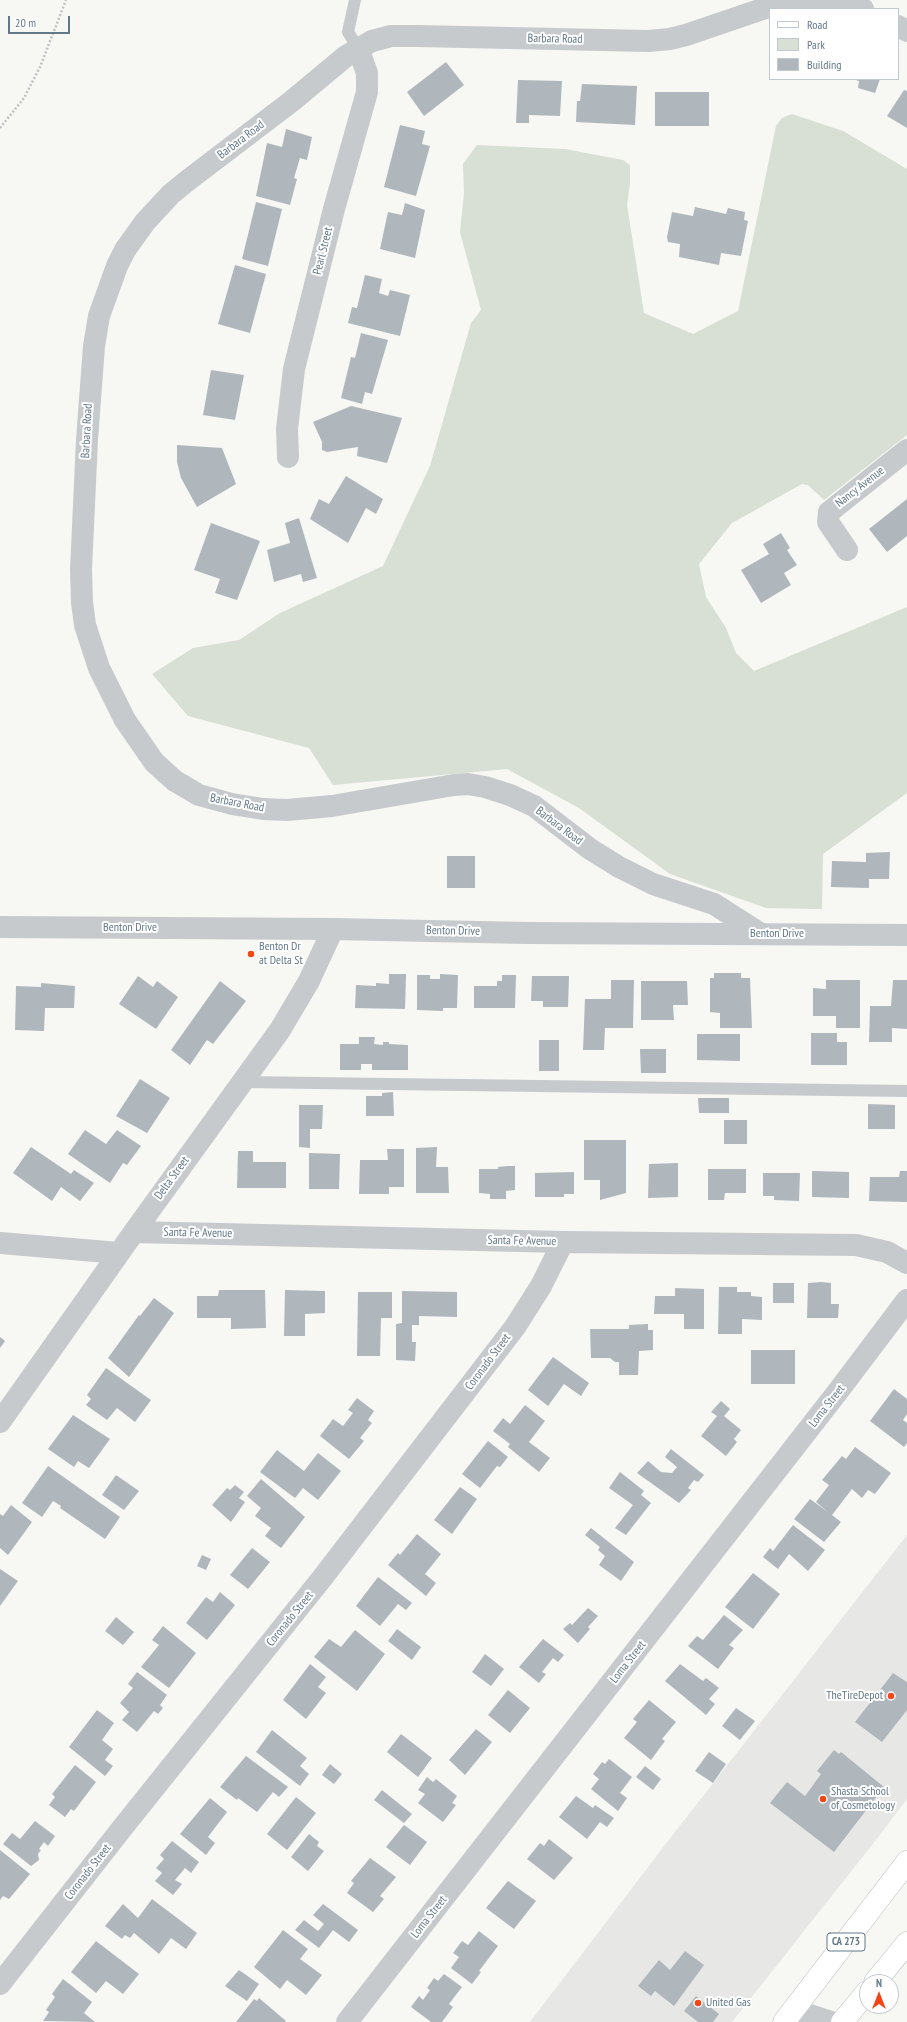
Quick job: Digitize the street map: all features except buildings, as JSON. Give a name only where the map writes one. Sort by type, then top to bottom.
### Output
[{"type":"main road","name":"CA 273","points":[[792,2018],[907,1862]]},
{"type":"main road","points":[[882,1974],[907,1943]]},
{"type":"main road","points":[[842,2022],[859,2002]]},
{"type":"street","name":"Barbara Road","points":[[761,934],[714,904],[653,884],[630,873],[590,849],[534,806],[510,795],[485,787],[454,785],[332,806],[288,810],[246,807],[199,795],[175,781],[154,762],[125,720],[107,686],[91,648],[85,625],[82,602],[81,569],[91,371],[95,331],[107,290],[125,250],[145,222],[171,194],[358,48],[385,37],[399,36],[648,42],[686,35],[771,6],[807,2],[824,2],[849,5],[860,8]]},
{"type":"street","name":"Pearl Street","points":[[288,458],[287,429],[294,369],[334,209],[367,92],[367,73],[358,48]]},
{"type":"street","name":"Nancy Avenue","points":[[847,550],[828,522],[829,512],[907,450]]},
{"type":"street","name":"Benton Drive","points":[[0,927],[333,928],[527,933],[907,935]]},
{"type":"street","name":"Delta Street","points":[[0,1422],[296,1006],[333,928]]},
{"type":"street","name":"Santa Fe Avenue","points":[[134,1232],[563,1242],[856,1245],[887,1252],[907,1263]]},
{"type":"street","name":"Coronado Street","points":[[0,1984],[123,1827],[323,1577],[515,1327],[541,1286],[563,1242]]},
{"type":"street","points":[[0,1243],[119,1253]]},
{"type":"street","name":"Loma Street","points":[[348,2022],[839,1390],[907,1300]]},
{"type":"street","points":[[792,2018],[831,2022]]},
{"type":"lane","points":[[355,0],[348,32],[358,48]]},
{"type":"lane","points":[[242,1082],[907,1091]]},
{"type":"path","points":[[0,128],[24,98],[40,67],[66,0]]},
{"type":"shaded area","points":[[907,1535],[907,1799],[876,1840],[732,2022],[530,2022],[671,1837]]},
{"type":"green space","points":[[792,114],[843,131],[907,169],[907,435],[824,500],[808,485],[802,484],[732,523],[699,564],[706,597],[726,628],[736,653],[754,671],[907,607],[907,793],[823,854],[822,909],[766,908],[670,874],[579,808],[507,769],[333,785],[309,748],[188,716],[152,674],[193,648],[239,640],[280,613],[383,566],[430,466],[471,323],[481,310],[460,232],[464,193],[463,164],[477,145],[565,149],[623,160],[630,165],[630,183],[627,205],[644,313],[693,334],[738,311],[776,126],[782,118]]},
{"type":"place","name":"Benton Dr at Delta St","points":[[251,954]]},
{"type":"place","name":"TheTireDepot","points":[[891,1696]]},
{"type":"place","name":"Shasta School of Cosmetology","points":[[823,1799]]},
{"type":"place","name":"United Gas","points":[[698,2003]]}]
